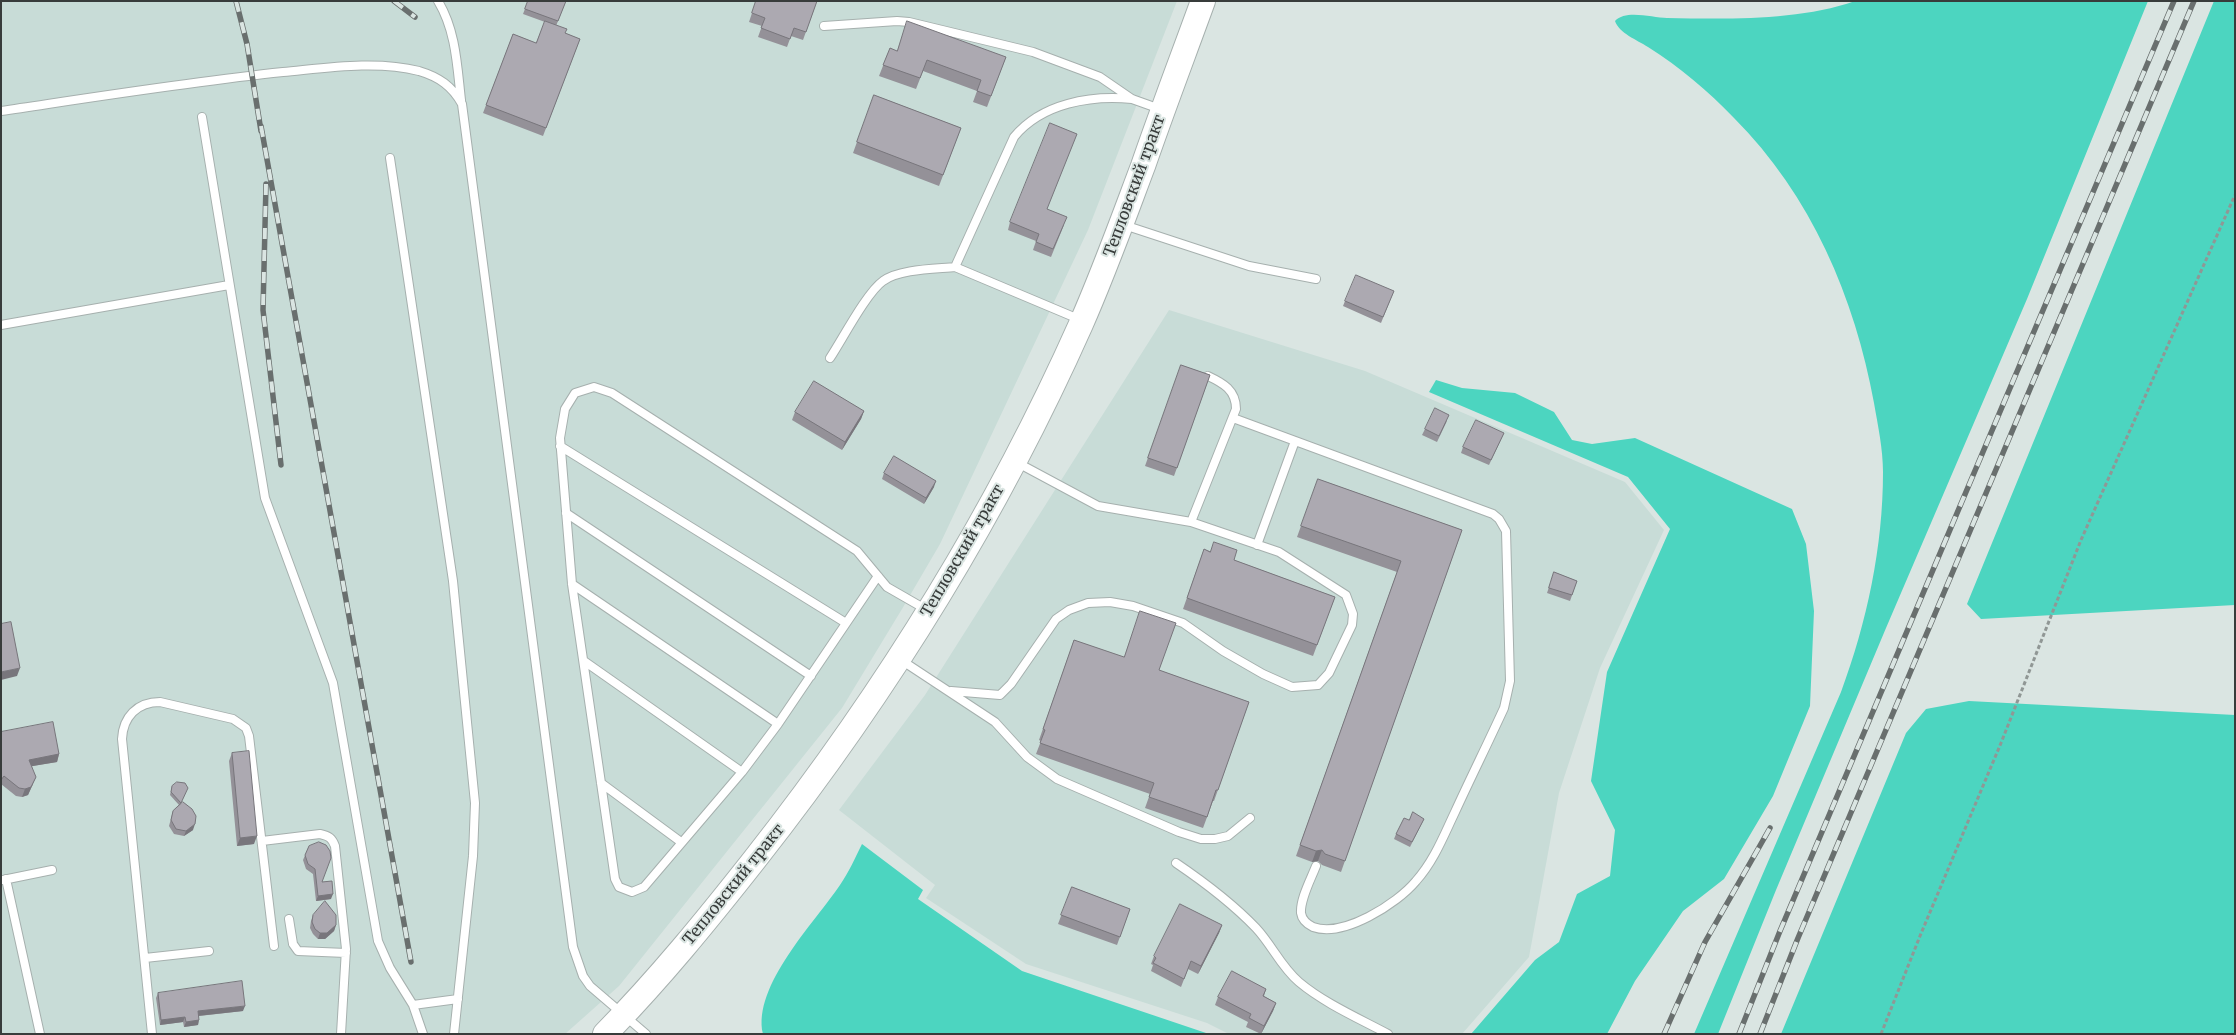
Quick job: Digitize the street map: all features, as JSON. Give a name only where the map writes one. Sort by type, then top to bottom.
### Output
[{"type":"main road","name":"Тепловский тракт","points":[[605,1034],[624,1015],[715,910],[794,809],[842,744],[928,611],[1014,461],[1083,321],[1122,224],[1203,1]]},
{"type":"lane","points":[[438,1],[448,19],[453,36],[573,947],[580,969],[590,986],[646,1034]]},
{"type":"lane","points":[[824,26],[897,20],[909,22],[1033,52],[1100,77],[1132,99]]},
{"type":"lane","points":[[1,110],[252,76],[373,66],[398,67],[433,76],[454,90],[462,104]]},
{"type":"lane","points":[[955,266],[1014,136],[1024,125],[1053,108],[1072,102],[1111,97],[1132,99],[1163,110]]},
{"type":"lane","points":[[202,118],[265,498],[332,683],[378,940],[390,968],[413,1005],[423,1034]]},
{"type":"lane","points":[[390,158],[453,581],[475,803],[473,856],[454,1034]]},
{"type":"lane","points":[[1122,224],[1249,266],[1316,279]]},
{"type":"lane","points":[[830,358],[873,291],[883,281],[894,276],[917,271],[955,266],[1083,321]]},
{"type":"lane","points":[[1,325],[229,285]]},
{"type":"lane","points":[[1191,522],[1233,418],[1236,404],[1230,390],[1219,381],[1208,376]]},
{"type":"lane","points":[[878,576],[778,724],[742,772],[644,887],[632,892],[619,887],[615,879],[572,584],[560,446],[561,423],[569,400],[575,393],[594,387],[604,389],[857,551],[892,590],[928,611]]},
{"type":"lane","points":[[1233,418],[1493,514],[1503,524],[1507,537],[1510,681],[1508,695],[1504,708],[1427,867],[1407,892],[1394,901],[1354,924],[1327,930],[1309,925],[1303,919],[1301,912],[1316,866]]},
{"type":"lane","points":[[1257,545],[1295,441]]},
{"type":"lane","points":[[560,446],[846,623]]},
{"type":"lane","points":[[951,691],[1000,695],[1011,684],[1056,619],[1069,610],[1088,603],[1110,602],[1132,606],[1183,623],[1223,651],[1263,674],[1292,687],[1318,685],[1329,673],[1348,636],[1353,614],[1351,604],[1346,595],[1290,558],[1191,522],[1098,506],[1014,461]]},
{"type":"lane","points":[[566,513],[810,676]]},
{"type":"lane","points":[[572,584],[778,724]]},
{"type":"lane","points":[[899,658],[995,722],[1027,757],[1057,779],[1179,832],[1201,839],[1215,839],[1228,836],[1250,818]]},
{"type":"lane","points":[[584,661],[742,772]]},
{"type":"lane","points":[[152,1034],[122,739],[124,725],[132,712],[145,705],[160,702],[233,719],[246,728],[274,946]]},
{"type":"lane","points":[[601,782],[681,842]]},
{"type":"lane","points":[[262,841],[320,834],[328,836],[333,840],[343,910],[346,953],[341,1034]]},
{"type":"lane","points":[[1176,863],[1198,878],[1256,928],[1280,962],[1298,982],[1312,992],[1388,1034]]},
{"type":"lane","points":[[40,1034],[4,880],[52,870]]},
{"type":"lane","points":[[290,919],[294,944],[298,951],[346,953]]},
{"type":"lane","points":[[144,958],[208,952]]},
{"type":"lane","points":[[413,1005],[458,998]]},
{"type":"path","points":[[1881,1034],[2001,743],[2081,540],[2235,195]]},
{"type":"shaded area","points":[[1,1],[1177,1],[1088,230],[940,544],[902,609],[842,708],[619,986],[565,1034],[1,1034]]},
{"type":"shaded area","points":[[1169,310],[1365,371],[1625,482],[1664,530],[1600,668],[1559,793],[1529,957],[1462,1034],[1229,1034],[1207,1023],[1026,964],[926,898],[935,885],[839,810],[925,695]]},
{"type":"green space","points":[[1855,1],[2148,1],[2027,299],[1886,628],[1718,1034],[1694,1034],[1841,692],[1859,639],[1877,556],[1882,500],[1882,455],[1866,364],[1855,325],[1842,287],[1826,250],[1807,214],[1786,180],[1734,118],[1682,71],[1624,33],[1615,21],[1626,15],[1714,19],[1786,15],[1833,8]]},
{"type":"green space","points":[[2214,1],[2235,1],[2235,605],[1981,619],[1967,604]]},
{"type":"green space","points":[[1436,380],[1462,388],[1515,393],[1554,412],[1572,440],[1592,444],[1635,438],[1792,509],[1806,544],[1814,611],[1810,706],[1773,796],[1724,879],[1683,911],[1635,981],[1607,1034],[1471,1034],[1535,960],[1559,942],[1577,894],[1610,876],[1615,830],[1591,781],[1607,672],[1670,529],[1628,477],[1429,392]]},
{"type":"green space","points":[[1969,701],[2235,715],[2235,1034],[1781,1034],[1906,733],[1926,709]]},
{"type":"green space","points":[[862,844],[923,890],[918,899],[1022,971],[1209,1034],[763,1034],[762,1015],[767,996],[776,976],[788,955],[843,880]]},
{"type":"building","points":[[528,1],[566,1],[558,21],[525,9]]},
{"type":"building","points":[[756,1],[817,1],[806,32],[794,28],[790,39],[761,28],[765,18],[752,13]]},
{"type":"building","points":[[545,21],[567,29],[565,33],[580,39],[546,128],[486,105],[513,34],[536,43]]},
{"type":"building","points":[[907,21],[1006,57],[991,96],[977,91],[981,80],[927,60],[920,78],[883,65],[890,48],[897,51]]},
{"type":"building","points":[[874,95],[961,128],[943,175],[857,142]]},
{"type":"building","points":[[1050,123],[1077,134],[1047,209],[1067,217],[1053,249],[1036,242],[1039,234],[1010,222]]},
{"type":"building","points":[[1356,275],[1394,291],[1383,317],[1345,301]]},
{"type":"building","points":[[1181,365],[1210,375],[1177,468],[1148,458]]},
{"type":"building","points":[[814,381],[864,411],[845,442],[795,412]]},
{"type":"building","points":[[1435,408],[1449,415],[1439,436],[1425,429]]},
{"type":"building","points":[[1476,420],[1504,433],[1491,460],[1463,447]]},
{"type":"building","points":[[894,456],[936,481],[926,498],[884,473]]},
{"type":"building","points":[[1318,479],[1462,530],[1345,861],[1325,854],[1322,850],[1316,851],[1300,845],[1401,561],[1301,526]]},
{"type":"building","points":[[1214,542],[1237,550],[1234,560],[1335,597],[1317,645],[1187,598],[1204,549],[1210,552]]},
{"type":"building","points":[[1554,572],[1577,581],[1572,595],[1549,588]]},
{"type":"building","points":[[1140,611],[1176,623],[1159,670],[1249,702],[1207,817],[1149,797],[1154,783],[1040,743],[1045,730],[1043,729],[1074,640],[1124,657]]},
{"type":"building","points":[[11,622],[20,668],[1,672],[1,624]]},
{"type":"building","points":[[53,722],[59,754],[29,760],[36,777],[31,787],[19,788],[4,776],[1,780],[1,732]]},
{"type":"building","points":[[249,751],[257,836],[240,838],[232,753]]},
{"type":"building","points":[[177,782],[185,783],[188,788],[181,803],[171,792],[172,786]]},
{"type":"building","points":[[183,802],[192,809],[196,816],[195,824],[186,831],[176,829],[171,820],[173,811]]},
{"type":"building","points":[[1413,812],[1424,819],[1412,842],[1396,834],[1404,818],[1409,820]]},
{"type":"building","points":[[319,842],[326,845],[330,851],[331,858],[322,882],[332,881],[333,894],[318,896],[315,869],[308,864],[305,855],[309,846]]},
{"type":"building","points":[[1072,887],[1130,909],[1120,937],[1061,915]]},
{"type":"building","points":[[325,901],[336,915],[336,925],[327,933],[320,933],[315,929],[312,922],[313,915]]},
{"type":"building","points":[[1180,904],[1222,925],[1201,966],[1191,961],[1184,979],[1153,963],[1156,958],[1154,956]]},
{"type":"building","points":[[1232,971],[1266,989],[1263,996],[1276,1003],[1264,1026],[1249,1018],[1251,1014],[1218,997]]},
{"type":"building","points":[[242,981],[245,1006],[198,1011],[199,1020],[186,1022],[185,1017],[161,1020],[158,993]]},
{"type":"railway","points":[[236,1],[247,44],[261,131]]},
{"type":"railway","points":[[394,1],[415,17]]},
{"type":"railway","points":[[1739,1034],[1780,931],[2174,1]]},
{"type":"railway","points":[[1760,1034],[1798,938],[2194,1]]},
{"type":"railway","points":[[261,126],[411,962]]},
{"type":"railway","points":[[266,184],[263,310],[281,465]]},
{"type":"railway","points":[[1664,1034],[1705,942],[1770,828]]}]
